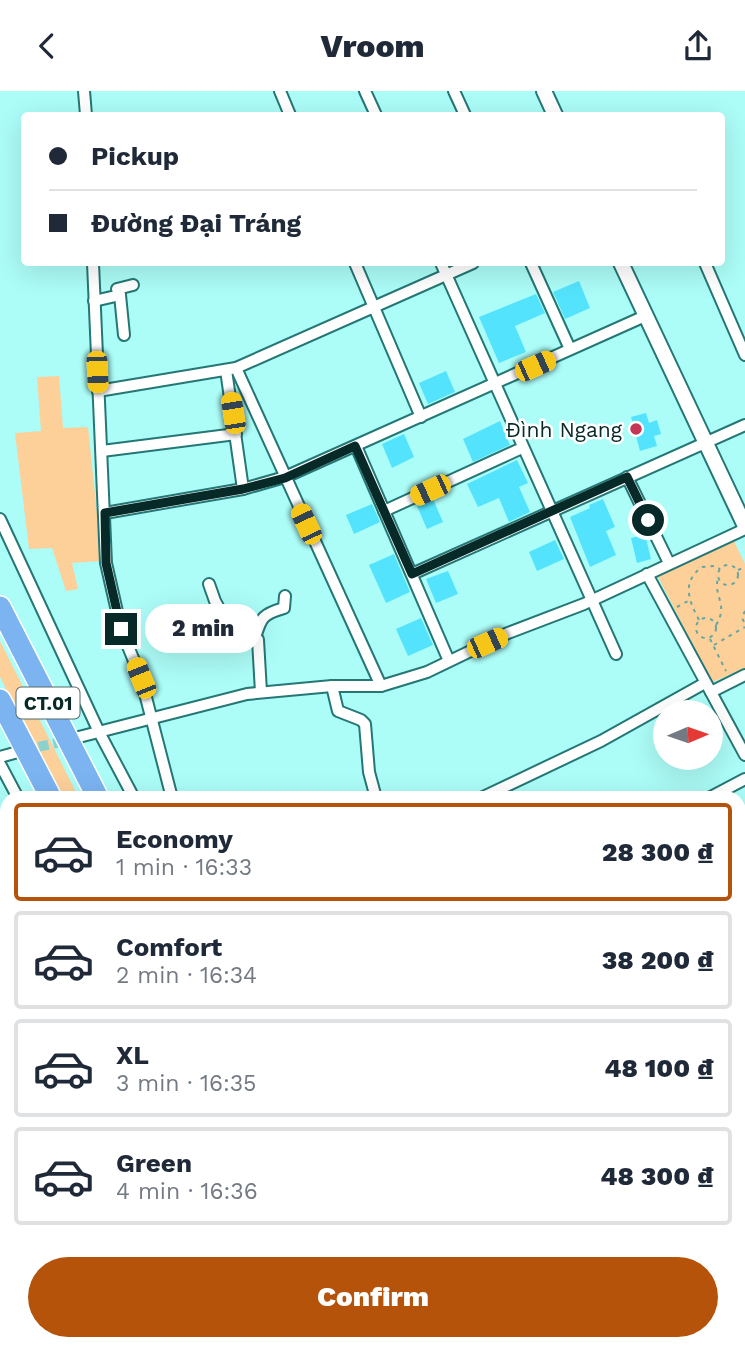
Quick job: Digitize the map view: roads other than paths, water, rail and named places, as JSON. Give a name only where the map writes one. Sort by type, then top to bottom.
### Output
[{"type":"highway","name":"CT.01","points":[[0,607],[94,791]]},
{"type":"highway","name":"CT.01","points":[[0,700],[47,791]]},
{"type":"street","points":[[84,91],[86,112]]},
{"type":"street","points":[[279,91],[289,112]]},
{"type":"street","points":[[365,91],[375,112]]},
{"type":"street","points":[[454,91],[464,112]]},
{"type":"street","points":[[544,91],[554,112]]},
{"type":"street","points":[[93,266],[106,563],[121,629],[141,678],[171,791]]},
{"type":"street","points":[[356,266],[421,417]]},
{"type":"street","points":[[442,266],[616,654]]},
{"type":"street","points":[[98,391],[231,369],[466,266]]},
{"type":"street","points":[[532,266],[570,349]]},
{"type":"street","points":[[71,739],[261,692],[332,686],[381,686],[427,672],[508,633],[590,600],[745,527],[622,266]]},
{"type":"street","points":[[706,266],[745,355]]},
{"type":"street","points":[[124,335],[117,289],[133,285]]},
{"type":"street","points":[[94,301],[120,295]]},
{"type":"street","points":[[105,513],[243,489],[285,478],[645,316]]},
{"type":"street","points":[[231,369],[243,489]]},
{"type":"street","points":[[231,369],[285,478],[381,686]]},
{"type":"street","points":[[412,574],[745,425]]},
{"type":"street","points":[[102,451],[236,434]]},
{"type":"street","points":[[355,446],[449,661]]},
{"type":"street","points":[[383,511],[522,448]]},
{"type":"street","points":[[627,477],[669,563]]},
{"type":"street","points":[[0,519],[99,732],[130,791]]},
{"type":"street","points":[[647,574],[745,755]]},
{"type":"street","points":[[209,584],[234,636],[255,639]]},
{"type":"street","points":[[261,692],[258,643],[255,639],[266,614],[284,608],[285,596]]},
{"type":"street","points":[[494,791],[708,688],[745,675]]},
{"type":"street","points":[[332,686],[338,711],[365,724],[369,772],[374,791]]},
{"type":"street","points":[[0,757],[18,752]]},
{"type":"street","points":[[0,764],[14,791]]},
{"type":"street","points":[[722,791],[745,779]]},
{"type":"tunnel","points":[[24,750],[70,740]]},
{"type":"place","name":"Đình Ngang","points":[[636,429]]}]
